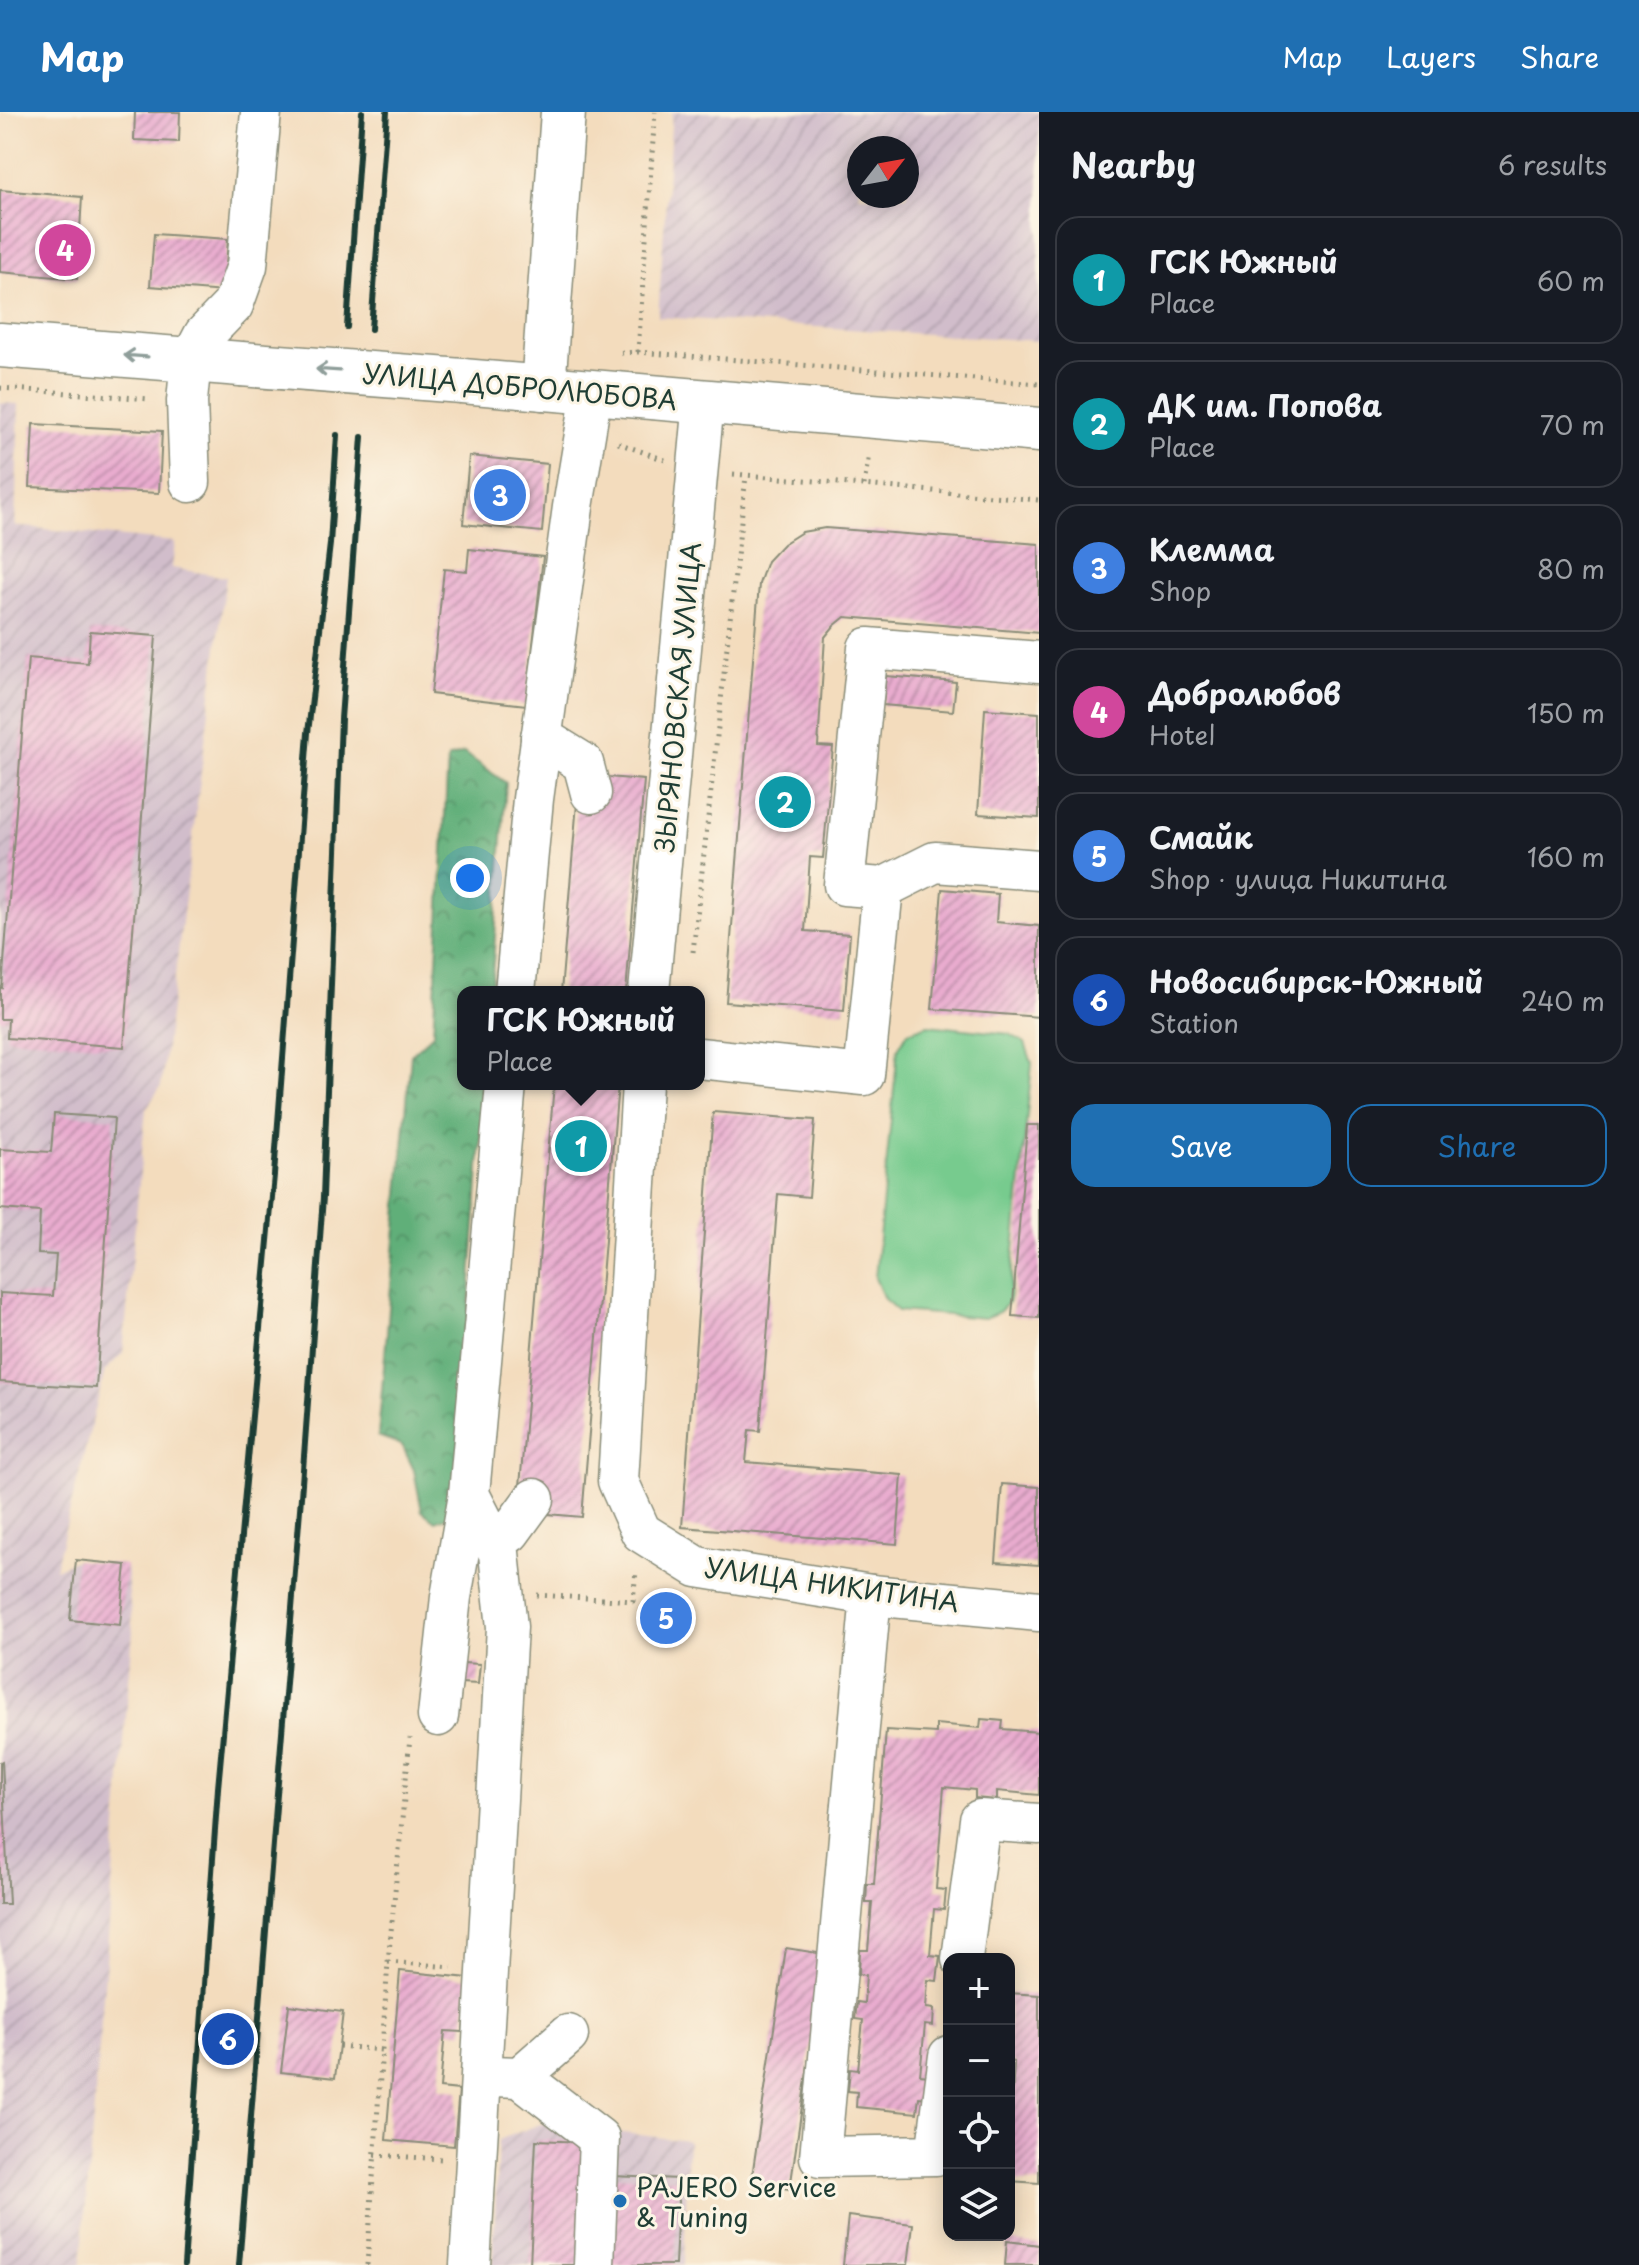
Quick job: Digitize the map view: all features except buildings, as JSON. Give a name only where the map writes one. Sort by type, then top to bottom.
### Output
[{"type":"main road","points":[[543,388],[563,112]]},
{"type":"main road","name":"УЛИЦА ДОБРОЛЮБОВА","points":[[0,345],[189,381],[241,364],[543,388],[589,412],[704,401],[1039,430]]},
{"type":"street","points":[[190,482],[189,381],[204,335],[233,305],[247,266],[261,112]]},
{"type":"street","name":"ЗЫРЯНОВСКАЯ УЛИЦА","points":[[650,986],[704,401]]},
{"type":"street","points":[[516,986],[533,799],[589,412]]},
{"type":"street","points":[[1039,662],[868,648],[844,885],[883,888],[935,862],[1039,870]]},
{"type":"street","points":[[541,737],[583,763],[591,793]]},
{"type":"street","points":[[705,1059],[864,1075],[883,888]]},
{"type":"street","points":[[424,1726],[469,1494],[505,1090]]},
{"type":"street","name":"УЛИЦА НИКИТИНА","points":[[642,1090],[618,1481],[641,1532],[697,1567],[871,1595],[1039,1611]]},
{"type":"street","points":[[469,1494],[499,1553],[507,1627],[470,2265]]},
{"type":"street","points":[[488,1531],[510,1532],[534,1499]]},
{"type":"street","points":[[871,1595],[820,2157],[936,2155],[944,2097]]},
{"type":"street","points":[[963,1953],[980,1820],[1039,1824]]},
{"type":"street","points":[[520,2077],[568,2035]]},
{"type":"street","points":[[481,2076],[520,2077],[599,2138],[594,2265]]},
{"type":"path","points":[[638,352],[655,112]]},
{"type":"path","points":[[0,388],[189,381]]},
{"type":"path","points":[[589,412],[698,472],[1039,500]]},
{"type":"path","points":[[692,961],[746,476]]},
{"type":"path","points":[[539,1595],[633,1601]]},
{"type":"path","points":[[367,2265],[382,2050],[424,1726]]},
{"type":"path","points":[[339,2046],[382,2050]]},
{"type":"shaded area","points":[[672,112],[1039,112],[1039,341],[658,317]]},
{"type":"shaded area","points":[[0,403],[19,404],[15,526],[175,542],[172,568],[226,577],[161,1086],[146,1109],[123,1353],[105,1371],[55,1569],[76,1560],[126,1565],[133,1632],[81,2265],[0,2265]]},
{"type":"shaded area","points":[[543,2123],[688,2141],[684,2265],[493,2265],[498,2140]]},
{"type":"green space","points":[[464,753],[506,783],[491,986],[457,986],[457,1090],[485,1090],[456,1493],[452,1515],[435,1521],[422,1511],[414,1470],[402,1445],[378,1436],[411,1055],[433,1034],[448,758]]},
{"type":"green space","points":[[928,1025],[1009,1034],[1025,1043],[1032,1063],[1009,1302],[999,1312],[985,1318],[898,1311],[884,1299],[875,1278],[898,1049],[908,1032]]},
{"type":"railway","points":[[347,327],[362,112]]},
{"type":"railway","points":[[371,329],[387,112]]},
{"type":"railway","points":[[184,2265],[218,1788],[274,1175],[308,733],[330,544],[337,435]]},
{"type":"railway","points":[[239,2265],[323,1197],[341,719],[362,437]]},
{"type":"place","name":"Добролюбов","points":[[65,250]]},
{"type":"place","name":"Клемма","points":[[500,495]]},
{"type":"place","name":"ДК им. Попова","points":[[785,802]]},
{"type":"place","name":"ГСК Южный","points":[[581,1146]]},
{"type":"place","name":"Смайк","points":[[666,1618]]},
{"type":"place","name":"Новосибирск-Южный","points":[[228,2039]]},
{"type":"place","name":"PAJERO Service & Tuning","points":[[620,2201]]}]
